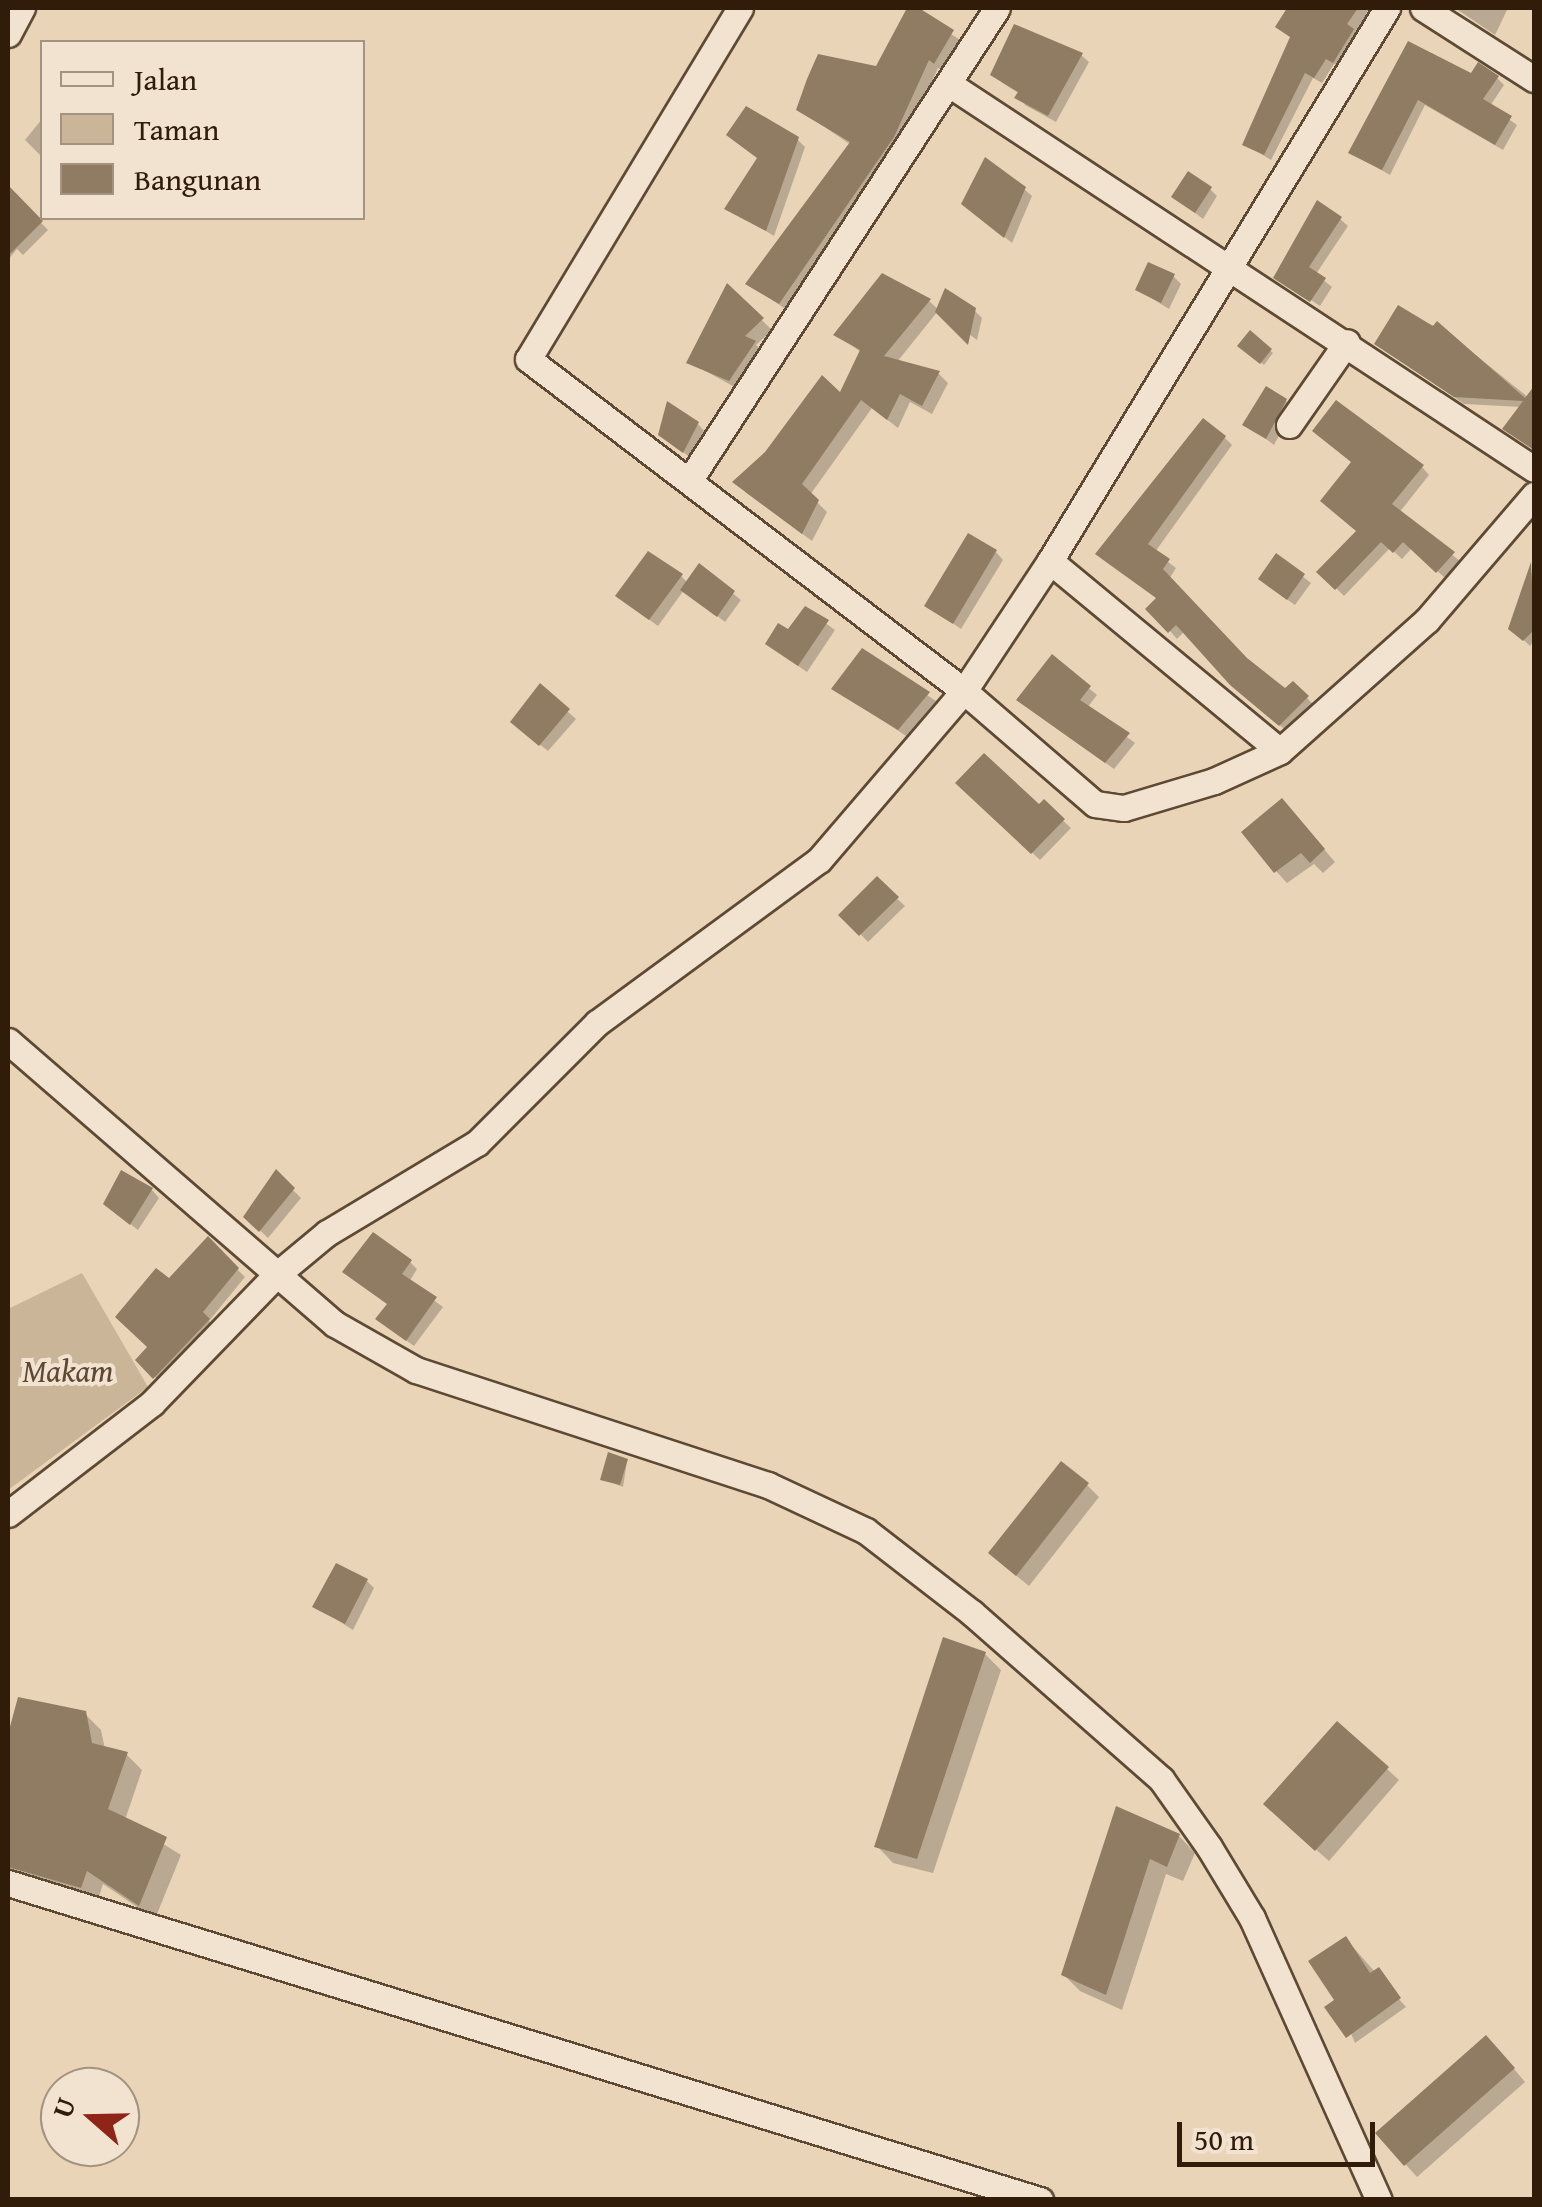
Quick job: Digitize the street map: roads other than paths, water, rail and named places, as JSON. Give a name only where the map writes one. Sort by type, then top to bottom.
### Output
[{"type":"street","points":[[8,34],[22,8]]},
{"type":"street","points":[[740,8],[528,359],[964,691],[1103,807],[1124,808],[1214,781],[1280,750],[1427,620],[1534,495]]},
{"type":"street","points":[[689,481],[997,8]]},
{"type":"street","points":[[8,1514],[152,1403],[274,1277],[357,1212],[477,1143],[597,1024],[807,870],[964,691],[1050,561],[1386,8]]},
{"type":"street","points":[[1422,8],[1534,79]]},
{"type":"street","points":[[949,84],[1534,469]]},
{"type":"street","points":[[1289,425],[1346,342]]},
{"type":"street","points":[[1050,561],[1280,750]]},
{"type":"street","points":[[8,1041],[274,1277],[336,1324],[416,1370],[692,1457],[866,1531],[972,1613],[1161,1779],[1210,1847],[1252,1918],[1379,2200]]},
{"type":"street","points":[[8,1882],[1040,2200]]},
{"type":"park label","name":"Makam","points":[[68,1371]]}]
